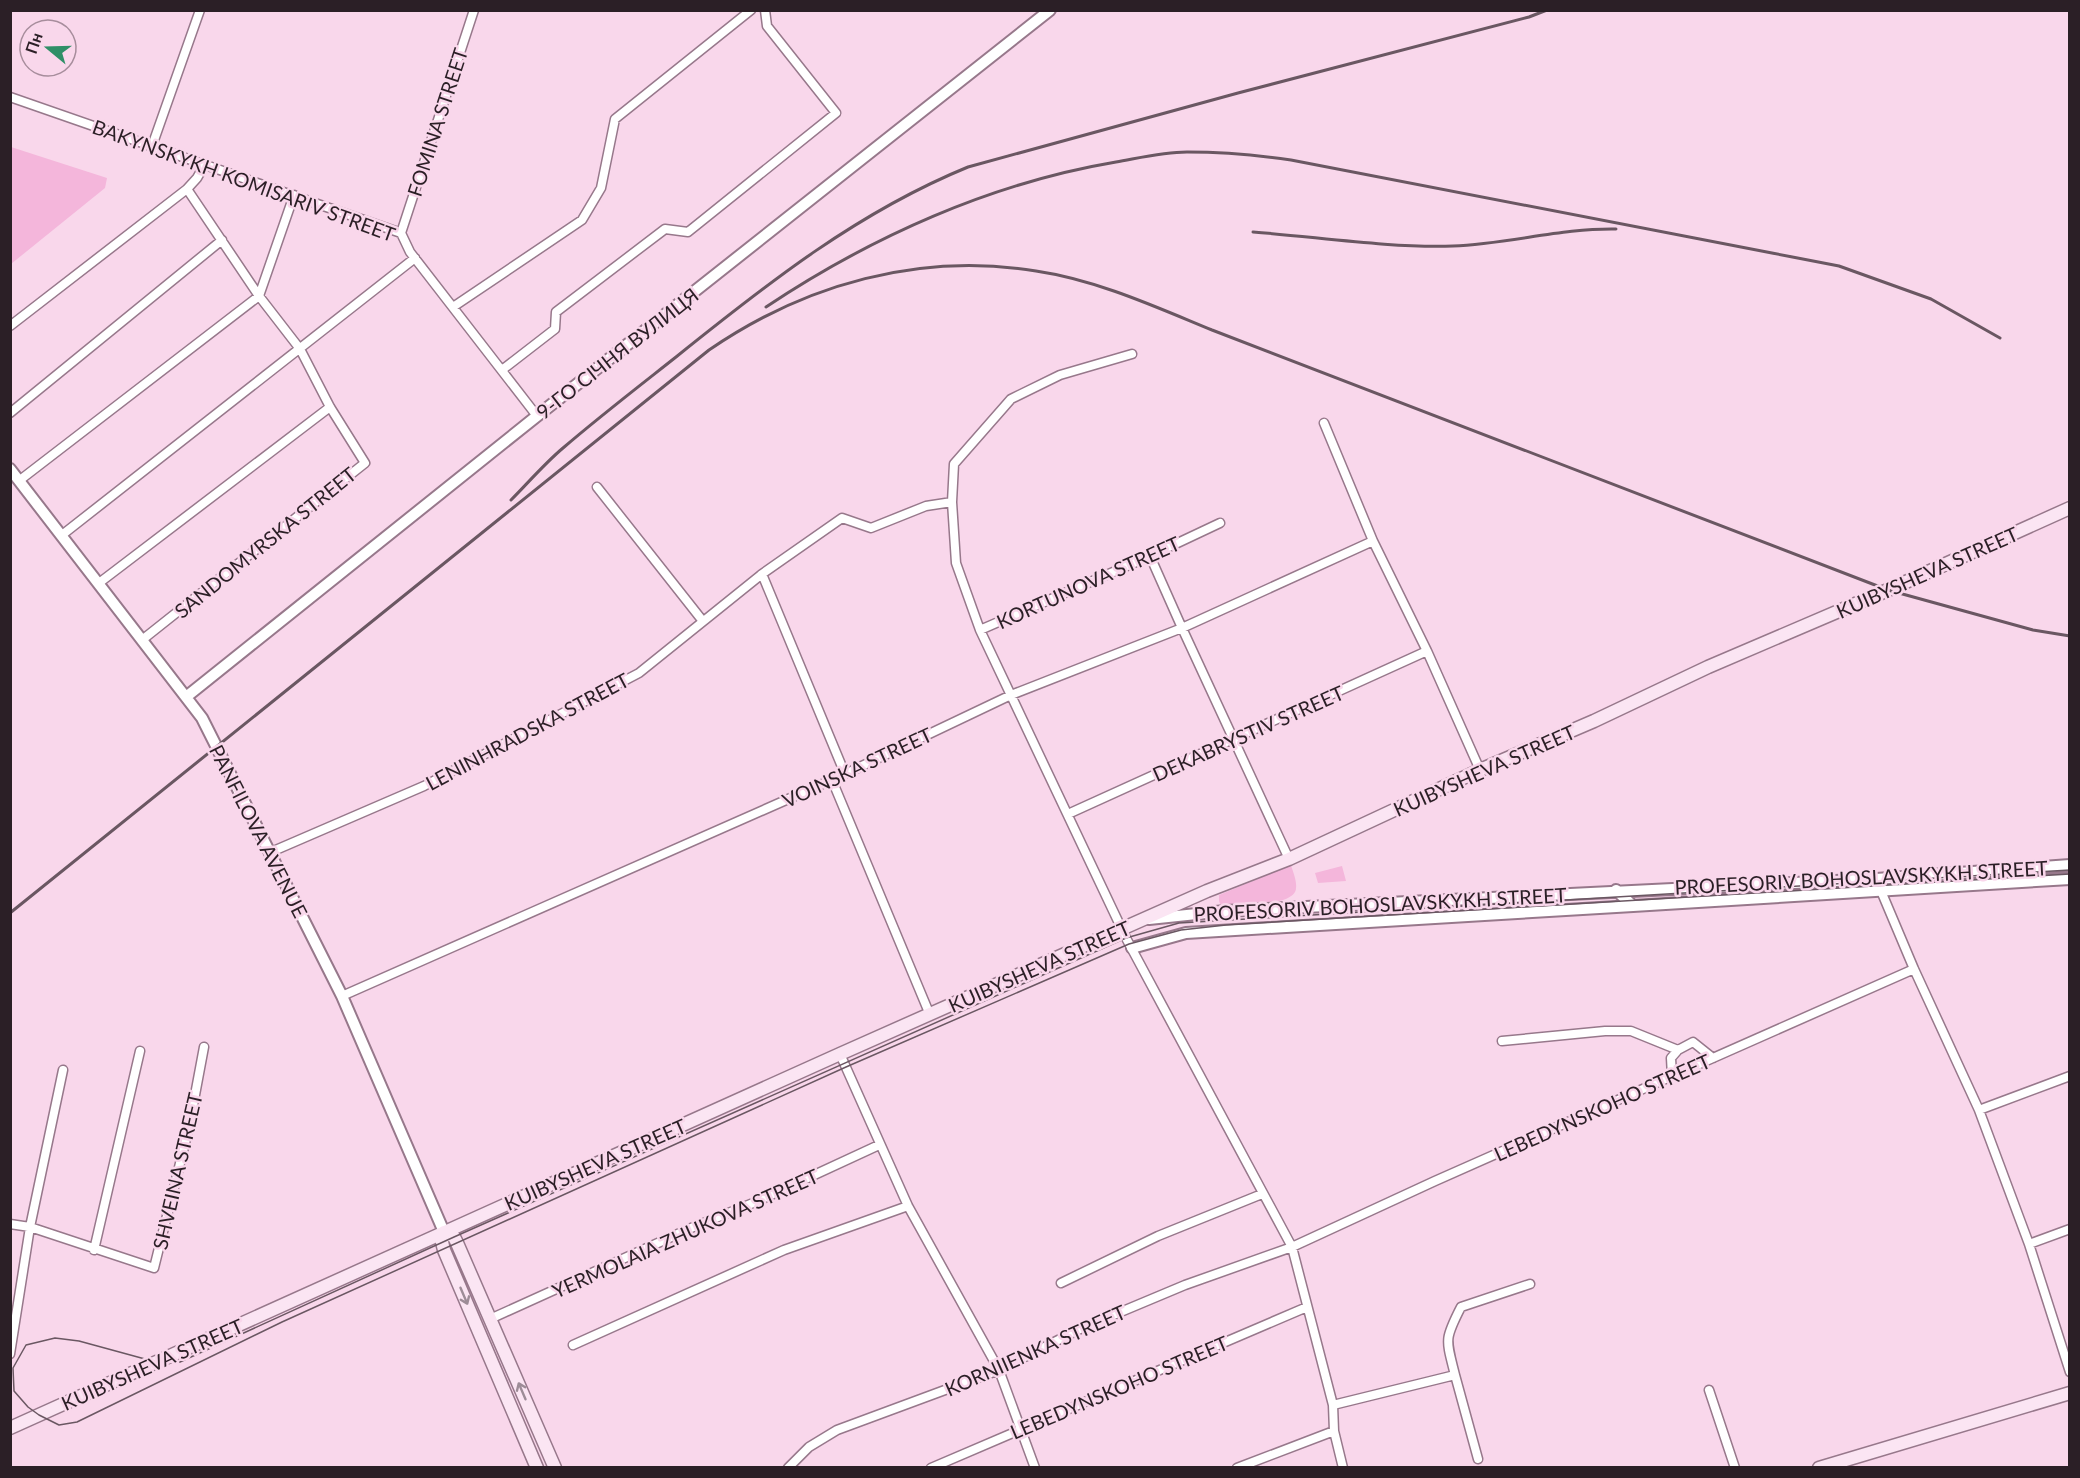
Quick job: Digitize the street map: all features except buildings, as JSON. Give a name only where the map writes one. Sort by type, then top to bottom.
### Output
[{"type":"main road","name":"KUIBYSHEVA STREET","points":[[10,1428],[443,1237],[840,1054],[1207,891],[1289,859],[1708,667],[1888,590],[2070,508]]},
{"type":"main road","points":[[537,1467],[443,1237],[454,1237],[555,1467]]},
{"type":"main road","points":[[1819,1467],[2070,1393]]},
{"type":"street","points":[[152,146],[200,10]]},
{"type":"street","name":"FOMINA STREET","points":[[400,233],[474,10]]},
{"type":"street","points":[[453,307],[582,220],[601,188],[615,118],[752,10]]},
{"type":"street","points":[[502,370],[555,329],[556,312],[665,229],[688,232],[836,113],[767,26],[765,10]]},
{"type":"street","name":"9-ГО СІЧНЯ ВУЛИЦЯ","points":[[186,697],[1050,10]]},
{"type":"street","name":"BAKYNSKYKH KOMISARIV STREET","points":[[10,97],[400,233],[415,258],[537,416]]},
{"type":"street","points":[[10,326],[187,189],[205,164]]},
{"type":"street","name":"SANDOMYRSKA STREET","points":[[142,640],[365,463],[330,407],[300,349],[259,296],[187,189]]},
{"type":"street","points":[[20,480],[259,296],[294,195]]},
{"type":"street","points":[[10,413],[222,240]]},
{"type":"street","points":[[62,535],[415,258]]},
{"type":"street","name":"KORTUNOVA STREET","points":[[1132,354],[1060,375],[1011,399],[954,464],[951,502],[956,563],[980,630],[1220,523]]},
{"type":"street","points":[[99,583],[330,407]]},
{"type":"street","points":[[1324,423],[1373,541],[1427,651],[1480,770]]},
{"type":"street","name":"PANFILOVA AVENUE","points":[[10,469],[202,718],[342,996],[443,1237]]},
{"type":"street","points":[[597,488],[702,620]]},
{"type":"street","name":"LENINHRADSKA STREET","points":[[271,852],[424,786],[639,673],[762,574],[842,518],[871,528],[926,506],[951,502]]},
{"type":"street","name":"VOINSKA STREET","points":[[342,996],[832,780],[1011,695],[1182,628],[1373,541]]},
{"type":"street","points":[[1150,556],[1289,859]]},
{"type":"street","points":[[762,574],[845,774]]},
{"type":"street","points":[[980,630],[1122,929],[1292,1247],[1333,1405],[1334,1431],[1343,1467]]},
{"type":"street","name":"DEKABRYSTIV STREET","points":[[1068,814],[1427,651]]},
{"type":"street","points":[[832,780],[930,1015]]},
{"type":"street","name":"PROFESORIV BOHOSLAVSKYKH STREET","points":[[1132,948],[1186,933],[1633,906],[2070,865]]},
{"type":"street","name":"PROFESORIV BOHOSLAVSKYKH STREET","points":[[1145,919],[1226,911],[1616,890],[2070,879]]},
{"type":"street","points":[[1878,884],[1914,969],[1979,1110],[2029,1244],[2070,1372]]},
{"type":"street","points":[[1616,890],[1633,906]]},
{"type":"street","name":"LEBEDYNSKOHO STREET","points":[[1292,1247],[1914,969]]},
{"type":"street","points":[[1502,1041],[1605,1031],[1631,1032],[1678,1050]]},
{"type":"street","points":[[1672,1076],[1671,1058],[1678,1050],[1693,1042],[1713,1059]]},
{"type":"street","name":"SHVEINA STREET","points":[[10,1224],[30,1227],[154,1268],[189,1127],[204,1047]]},
{"type":"street","points":[[94,1250],[140,1051]]},
{"type":"street","points":[[840,1054],[908,1206],[999,1370],[1035,1467]]},
{"type":"street","points":[[10,1354],[30,1227],[63,1070]]},
{"type":"street","points":[[1979,1110],[2070,1076]]},
{"type":"street","name":"YERMOLAIA ZHUKOVA STREET","points":[[490,1319],[879,1145]]},
{"type":"street","points":[[1061,1282],[1158,1236],[1262,1194]]},
{"type":"street","points":[[573,1345],[784,1250],[908,1206]]},
{"type":"street","points":[[2029,1244],[2070,1229]]},
{"type":"street","name":"KORNIIENKA STREET","points":[[788,1467],[809,1447],[837,1430],[999,1370],[1080,1329],[1174,1289],[1292,1247]]},
{"type":"street","points":[[1478,1459],[1446,1340],[1448,1331],[1461,1307],[1530,1284]]},
{"type":"street","name":"LEBEDYNSKOHO STREET","points":[[931,1467],[1308,1307]]},
{"type":"street","points":[[1333,1405],[1455,1375]]},
{"type":"street","points":[[1709,1390],[1735,1467]]},
{"type":"street","points":[[1237,1467],[1334,1431]]},
{"type":"shaded area","points":[[11,147],[107,178],[105,188],[11,264]]},
{"type":"shaded area","points":[[1291,865],[1296,888],[1293,894],[1286,899],[1264,904],[1221,906],[1219,895]]},
{"type":"shaded area","points":[[1342,866],[1346,881],[1318,883],[1315,873]]},
{"type":"tram line","points":[[2070,870],[1179,923],[1126,938],[454,1237],[180,1362],[156,1362],[79,1341],[55,1338],[26,1345],[13,1368],[14,1391],[28,1407],[59,1425],[77,1422],[282,1322],[846,1067],[1129,944],[1181,930],[1226,925],[2070,874]]},
{"type":"railway","points":[[511,500],[549,460],[577,436],[745,302],[852,227],[928,185],[968,167],[1529,17],[1547,10]]},
{"type":"railway","points":[[766,307],[847,258],[890,236],[978,199],[1069,171],[1160,154],[1200,152],[1291,160],[1839,266],[1931,299],[2000,338]]},
{"type":"railway","points":[[1253,232],[1378,244],[1453,246],[1575,231],[1616,229]]},
{"type":"railway","points":[[10,913],[709,350],[784,307],[824,291],[907,270],[949,266],[993,266],[1059,275],[1104,288],[1888,590],[2033,630],[2070,636]]}]
